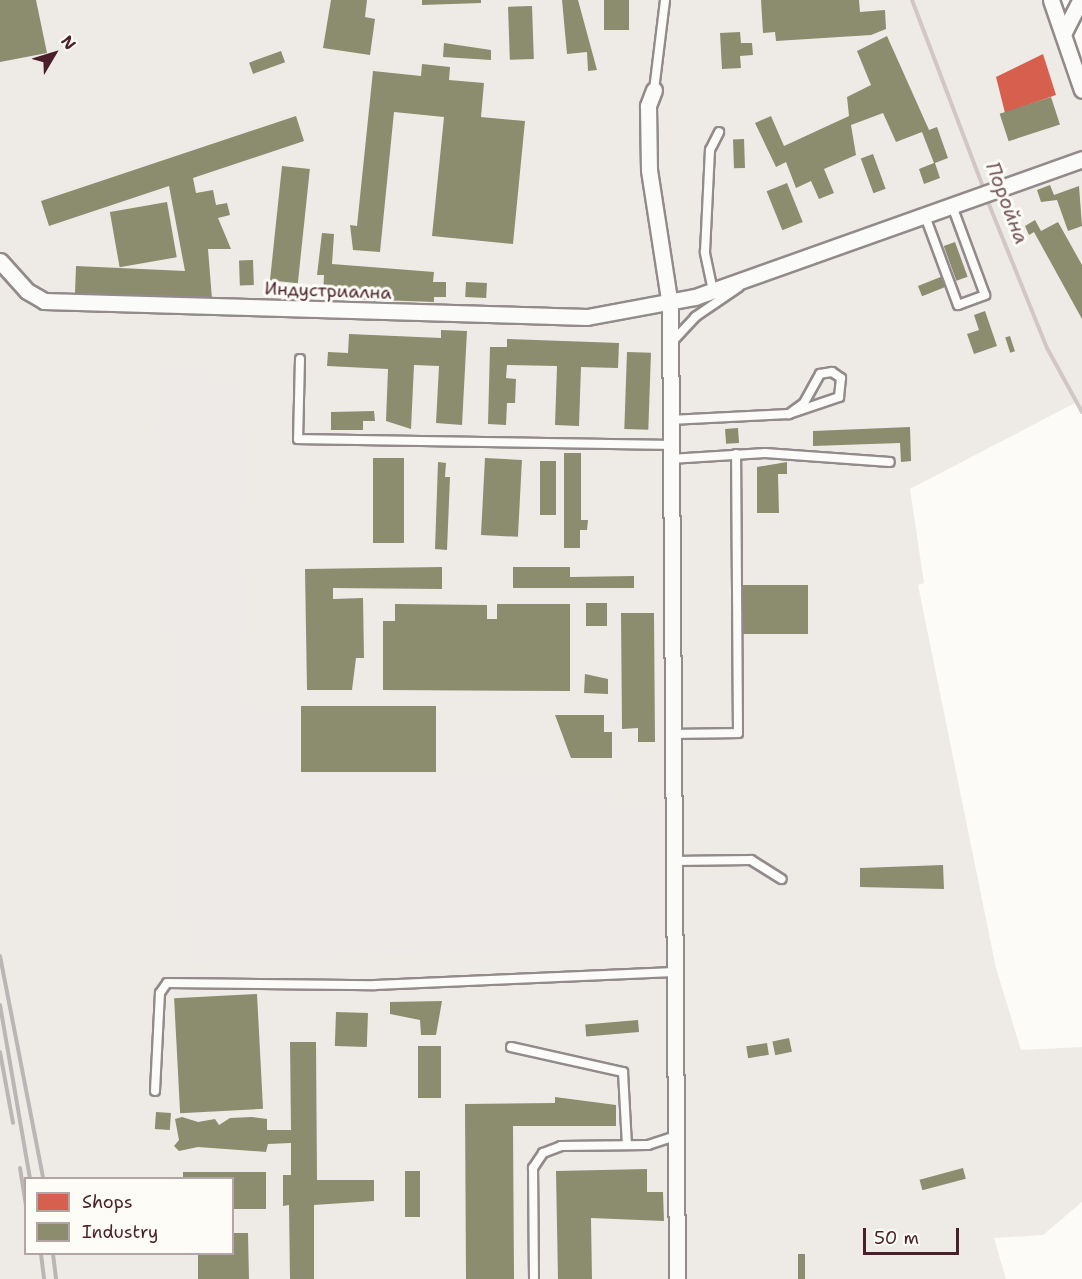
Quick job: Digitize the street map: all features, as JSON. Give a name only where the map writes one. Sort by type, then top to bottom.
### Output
[{"type":"street","points":[[1051,0],[1082,90]]},
{"type":"street","points":[[1063,34],[1080,0]]},
{"type":"street","points":[[654,90],[648,106],[649,170],[670,305],[672,861],[677,1279]]},
{"type":"street","name":"Индустриална","points":[[0,261],[27,291],[44,301],[587,317],[670,305],[1075,165],[1082,159]]},
{"type":"lane","points":[[654,90],[664,0]]},
{"type":"lane","points":[[713,291],[705,252],[710,150],[719,132]]},
{"type":"lane","points":[[925,216],[958,305],[985,295],[952,206]]},
{"type":"lane","points":[[670,348],[695,316],[754,277]]},
{"type":"lane","points":[[300,359],[298,439],[735,454],[890,462]]},
{"type":"lane","points":[[670,420],[789,414],[839,397],[841,378],[832,372],[820,374],[804,403],[789,414]]},
{"type":"lane","points":[[673,734],[738,733],[735,454]]},
{"type":"lane","points":[[672,861],[751,860],[781,879]]},
{"type":"lane","points":[[155,1091],[160,993],[167,983],[375,985],[675,972]]},
{"type":"lane","points":[[511,1047],[623,1072],[627,1146]]},
{"type":"lane","points":[[534,1279],[537,1160],[561,1146],[627,1146],[676,1136]]},
{"type":"shaded area","points":[[0,0],[1051,0],[1082,90],[1082,412],[1075,403],[910,489],[924,583],[918,585],[996,968],[1021,1050],[1082,1047],[1082,1202],[1043,1235],[994,1238],[1006,1279],[0,1279]]},
{"type":"shaded area","points":[[209,364],[213,379],[251,383],[245,547],[253,705],[290,709],[294,773],[560,772],[569,793],[613,787],[616,803],[665,810],[666,955],[420,955],[182,964],[149,365]]},
{"type":"building: Shops","points":[[1043,54],[1056,95],[1005,113],[996,77]]},
{"type":"building: Industry","points":[[0,0],[36,0],[47,53],[0,62]]},
{"type":"building: Industry","points":[[331,0],[367,0],[365,17],[375,19],[370,55],[323,48]]},
{"type":"building: Industry","points":[[422,0],[481,0],[481,3],[422,5]]},
{"type":"building: Industry","points":[[562,0],[578,0],[597,70],[588,71],[587,52],[567,54]]},
{"type":"building: Industry","points":[[604,0],[629,0],[629,30],[604,30]]},
{"type":"building: Industry","points":[[761,0],[859,0],[860,12],[885,10],[886,29],[871,35],[776,41],[775,32],[763,33]]},
{"type":"building: Industry","points":[[532,6],[534,59],[510,60],[508,7]]},
{"type":"building: Industry","points":[[740,32],[741,43],[752,43],[753,55],[740,56],[741,68],[722,69],[720,33]]},
{"type":"building: Industry","points":[[887,36],[929,130],[937,127],[948,158],[935,163],[940,178],[924,184],[919,169],[934,163],[922,132],[896,142],[883,113],[851,125],[856,155],[824,169],[834,193],[819,199],[811,181],[796,188],[786,162],[776,167],[755,123],[771,116],[784,146],[849,116],[847,97],[871,85],[857,51]]},
{"type":"building: Industry","points":[[444,43],[491,50],[491,60],[443,57]]},
{"type":"building: Industry","points":[[281,51],[285,62],[253,74],[249,63]]},
{"type":"building: Industry","points":[[422,64],[450,67],[449,80],[484,83],[481,117],[525,121],[513,244],[432,236],[444,117],[394,112],[380,252],[353,250],[350,225],[357,226],[373,71],[421,76]]},
{"type":"building: Industry","points":[[1051,97],[1060,125],[1009,141],[1000,114]]},
{"type":"building: Industry","points":[[296,116],[304,141],[193,178],[196,193],[213,190],[216,205],[227,203],[230,215],[218,218],[231,249],[208,249],[212,299],[75,293],[76,266],[185,271],[169,186],[49,226],[41,201]]},
{"type":"building: Industry","points":[[733,139],[744,139],[745,168],[734,168]]},
{"type":"building: Industry","points":[[873,154],[886,189],[873,193],[861,158]]},
{"type":"building: Industry","points":[[282,166],[310,169],[298,283],[270,280]]},
{"type":"building: Industry","points":[[787,183],[803,222],[782,230],[767,191]]},
{"type":"building: Industry","points":[[1050,185],[1054,195],[1079,186],[1082,226],[1068,231],[1057,200],[1041,202],[1037,190]]},
{"type":"building: Industry","points":[[167,202],[177,257],[120,267],[110,212]]},
{"type":"building: Industry","points":[[1035,220],[1041,231],[1058,222],[1082,265],[1082,319],[1034,232],[1029,235],[1025,226]]},
{"type":"building: Industry","points":[[322,233],[334,234],[332,264],[434,272],[433,282],[446,282],[446,297],[434,297],[434,302],[323,298],[324,275],[317,275]]},
{"type":"building: Industry","points":[[955,242],[968,277],[956,281],[944,246]]},
{"type":"building: Industry","points":[[239,260],[253,260],[254,285],[240,285]]},
{"type":"building: Industry","points":[[943,276],[947,286],[922,296],[918,286]]},
{"type":"building: Industry","points":[[466,282],[487,283],[486,298],[465,297]]},
{"type":"building: Industry","points":[[985,311],[997,346],[974,354],[967,334],[979,330],[974,315]]},
{"type":"building: Industry","points":[[441,330],[467,331],[462,425],[436,423],[439,366],[414,365],[411,429],[386,421],[388,369],[327,366],[328,352],[348,353],[349,334],[441,338]]},
{"type":"building: Industry","points":[[1010,336],[1015,351],[1010,353],[1005,338]]},
{"type":"building: Industry","points":[[507,339],[619,343],[618,368],[581,367],[579,426],[555,425],[557,366],[507,365],[506,378],[516,379],[515,403],[507,403],[506,425],[488,424],[490,347],[507,347]]},
{"type":"building: Industry","points":[[627,352],[651,353],[648,430],[624,429]]},
{"type":"building: Industry","points":[[374,411],[375,421],[363,421],[363,430],[331,430],[331,412]]},
{"type":"building: Industry","points":[[910,427],[911,461],[901,462],[900,443],[813,446],[813,431]]},
{"type":"building: Industry","points":[[738,428],[739,443],[726,444],[725,429]]},
{"type":"building: Industry","points":[[564,453],[581,453],[581,520],[588,520],[587,530],[580,530],[580,548],[564,548]]},
{"type":"building: Industry","points":[[373,458],[404,458],[404,543],[373,543]]},
{"type":"building: Industry","points":[[485,458],[522,460],[518,537],[481,535]]},
{"type":"building: Industry","points":[[540,461],[556,461],[556,515],[540,515]]},
{"type":"building: Industry","points":[[438,462],[446,463],[445,477],[450,477],[447,550],[435,549]]},
{"type":"building: Industry","points":[[787,462],[787,474],[778,474],[779,513],[757,513],[757,467]]},
{"type":"building: Industry","points":[[442,567],[442,589],[333,588],[333,599],[363,598],[364,658],[356,658],[352,690],[307,690],[305,569]]},
{"type":"building: Industry","points":[[513,567],[570,567],[570,577],[634,576],[634,588],[513,588]]},
{"type":"building: Industry","points":[[743,585],[808,585],[808,634],[743,634]]},
{"type":"building: Industry","points":[[586,603],[607,603],[607,626],[586,626]]},
{"type":"building: Industry","points":[[395,604],[487,605],[487,619],[497,619],[497,604],[570,604],[570,691],[383,690],[383,621],[395,621]]},
{"type":"building: Industry","points":[[621,613],[654,613],[655,742],[638,742],[638,728],[622,729]]},
{"type":"building: Industry","points":[[585,674],[608,679],[608,694],[584,693]]},
{"type":"building: Industry","points":[[301,706],[436,706],[436,772],[301,772]]},
{"type":"building: Industry","points":[[555,715],[604,715],[604,732],[612,732],[612,758],[571,758]]},
{"type":"building: Industry","points":[[943,865],[944,889],[860,887],[860,868]]},
{"type":"building: Industry","points":[[257,994],[263,1109],[180,1113],[174,998]]},
{"type":"building: Industry","points":[[442,1001],[436,1035],[421,1035],[420,1020],[390,1014],[390,1002]]},
{"type":"building: Industry","points":[[336,1012],[368,1013],[367,1047],[335,1046]]},
{"type":"building: Industry","points":[[638,1020],[639,1032],[586,1037],[585,1025]]},
{"type":"building: Industry","points":[[789,1038],[792,1052],[775,1055],[772,1042]]},
{"type":"building: Industry","points":[[290,1042],[316,1042],[317,1180],[374,1180],[374,1201],[314,1205],[314,1279],[290,1279],[289,1205],[283,1206],[283,1175],[291,1175],[291,1143],[268,1144],[266,1152],[198,1147],[179,1151],[174,1146],[179,1140],[175,1119],[182,1117],[198,1122],[215,1119],[219,1125],[230,1118],[252,1117],[267,1119],[267,1130],[291,1130]]},
{"type":"building: Industry","points":[[767,1043],[769,1055],[748,1058],[746,1046]]},
{"type":"building: Industry","points":[[418,1046],[441,1046],[441,1098],[418,1098]]},
{"type":"building: Industry","points":[[555,1097],[616,1105],[616,1126],[513,1126],[514,1279],[466,1279],[465,1104],[555,1103]]},
{"type":"building: Industry","points":[[156,1112],[171,1113],[170,1130],[155,1129]]},
{"type":"building: Industry","points":[[963,1168],[966,1179],[922,1190],[920,1180]]},
{"type":"building: Industry","points":[[647,1169],[647,1192],[663,1192],[664,1221],[591,1218],[592,1279],[558,1279],[556,1171]]},
{"type":"building: Industry","points":[[405,1171],[420,1171],[420,1217],[405,1217]]},
{"type":"building: Industry","points":[[183,1172],[266,1172],[266,1209],[234,1209],[234,1177],[183,1177]]},
{"type":"building: Industry","points":[[234,1233],[248,1233],[249,1279],[198,1279],[198,1255],[234,1255]]},
{"type":"building: Industry","points":[[798,1254],[805,1254],[805,1279],[798,1279]]},
{"type":"waterway","name":"Поройна","points":[[912,0],[984,190]]},
{"type":"waterway","name":"Поройна","points":[[986,197],[1047,348],[1082,412]]},
{"type":"railway","points":[[0,956],[43,1177]]},
{"type":"railway","points":[[0,1005],[30,1177]]},
{"type":"railway","points":[[0,1052],[13,1123]]},
{"type":"railway","points":[[20,1168],[24,1194]]},
{"type":"railway","points":[[41,1255],[44,1279]]},
{"type":"railway","points":[[53,1255],[56,1279]]}]
